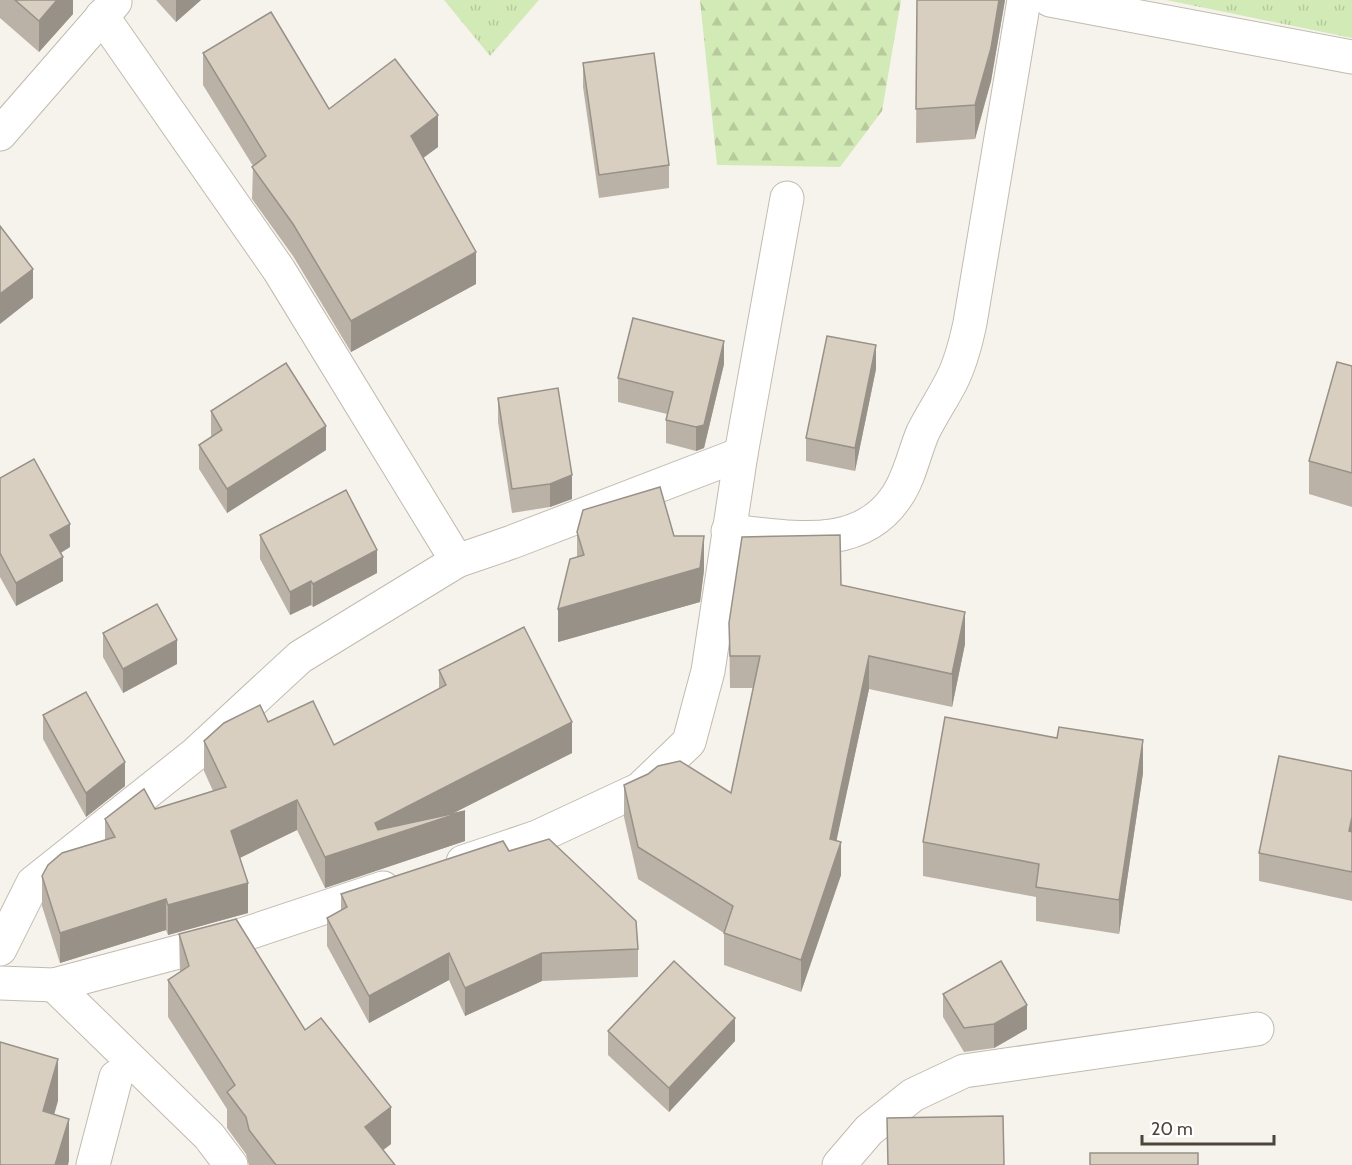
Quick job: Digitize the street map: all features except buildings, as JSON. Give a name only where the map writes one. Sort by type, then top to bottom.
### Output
[{"type":"street","points":[[729,531],[836,537],[855,532],[873,523],[899,494],[924,432],[953,378],[963,352],[970,323],[1024,0]]},
{"type":"street","points":[[1050,0],[1352,57]]},
{"type":"street","points":[[0,134],[109,8],[279,270],[457,561]]},
{"type":"street","points":[[0,983],[54,985],[242,935],[537,837],[640,789],[688,742],[708,671],[741,454],[787,198]]},
{"type":"street","points":[[0,949],[33,883],[194,755],[300,657],[457,561],[741,454]]},
{"type":"street","points":[[54,985],[209,1136],[231,1165]]},
{"type":"street","points":[[839,1165],[869,1130],[913,1095],[964,1071],[1257,1029]]},
{"type":"street","points":[[93,1165],[116,1077]]},
{"type":"green space","points":[[444,0],[539,0],[490,56]]},
{"type":"green space","points":[[700,0],[901,0],[882,111],[840,167],[717,165]]},
{"type":"green space","points":[[1166,0],[1352,0],[1352,38]]}]
